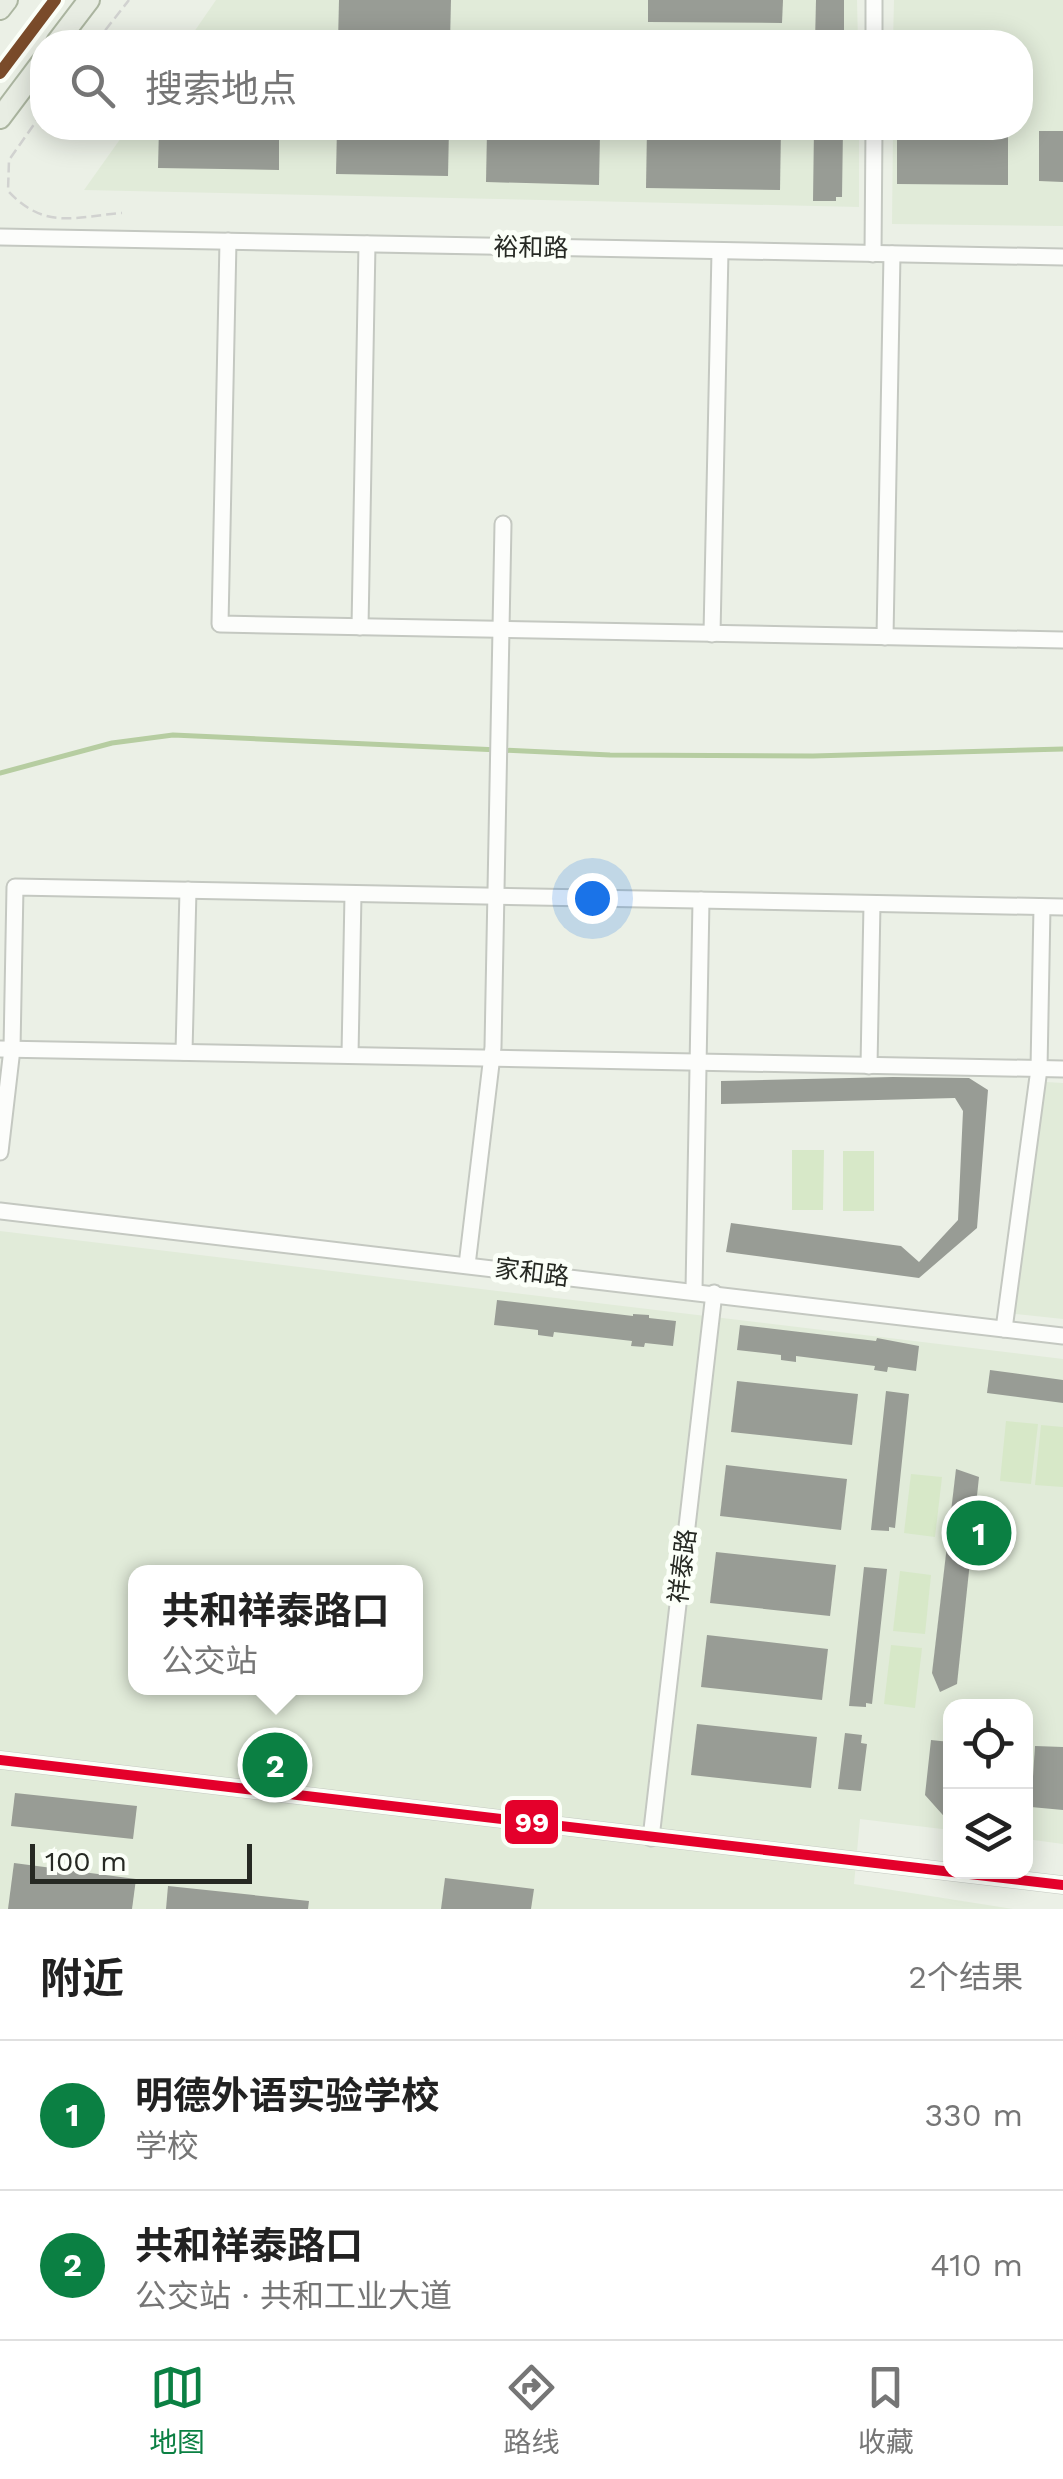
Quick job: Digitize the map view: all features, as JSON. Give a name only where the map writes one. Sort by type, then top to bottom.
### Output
[{"type":"main road","points":[[0,9],[7,0]]},
{"type":"main road","points":[[66,30],[89,0]]},
{"type":"main road","points":[[0,118],[30,78]]},
{"type":"street","points":[[874,0],[874,30]]},
{"type":"street","points":[[874,140],[874,254]]},
{"type":"street","name":"裕和路","points":[[0,237],[1063,257]]},
{"type":"street","points":[[228,241],[220,624],[1063,640]]},
{"type":"street","points":[[360,627],[367,244]]},
{"type":"street","points":[[712,634],[720,251]]},
{"type":"street","points":[[885,637],[892,254]]},
{"type":"street","points":[[468,1264],[492,1058],[503,524]]},
{"type":"street","points":[[0,1152],[15,887],[1063,908]]},
{"type":"street","points":[[184,1052],[188,890]]},
{"type":"street","points":[[350,1056],[353,894]]},
{"type":"street","points":[[694,1290],[701,900]]},
{"type":"street","points":[[869,1066],[872,904]]},
{"type":"street","points":[[1004,1329],[1039,1069],[1042,907]]},
{"type":"street","points":[[6,1049],[1063,1069]]},
{"type":"street","name":"家和路","points":[[0,1211],[1063,1336]]},
{"type":"street","name":"祥泰路","points":[[651,1838],[714,1293]]},
{"type":"street","points":[[0,1760],[1063,1886]]},
{"type":"path","points":[[105,30],[129,0]]},
{"type":"path","points":[[30,130],[9,160],[8,191],[24,208],[47,218],[122,213]]},
{"type":"shaded area","points":[[216,0],[857,0],[858,30],[195,30]]},
{"type":"shaded area","points":[[894,0],[1063,0],[1063,226],[892,224],[893,140],[1033,140],[1033,30],[893,30]]},
{"type":"shaded area","points":[[119,140],[859,140],[859,207],[84,190]]},
{"type":"shaded area","points":[[1046,1082],[1063,1083],[1063,1319],[1015,1314]]},
{"type":"shaded area","points":[[0,1231],[1063,1359],[1063,1844],[1033,1840],[1033,1699],[943,1699],[943,1829],[860,1819],[854,1884],[1013,1909],[0,1909]]},
{"type":"green space","points":[[792,1150],[824,1150],[823,1210],[792,1210]]},
{"type":"green space","points":[[843,1151],[874,1151],[874,1211],[843,1211]]},
{"type":"green space","points":[[1006,1421],[1038,1424],[1031,1484],[1000,1481]]},
{"type":"green space","points":[[1041,1425],[1063,1427],[1063,1487],[1035,1485]]},
{"type":"green space","points":[[911,1474],[942,1477],[935,1537],[904,1533]]},
{"type":"green space","points":[[900,1571],[931,1575],[925,1634],[893,1631]]},
{"type":"green space","points":[[891,1645],[922,1648],[915,1708],[884,1704]]},
{"type":"building","points":[[339,0],[451,0],[450,30],[338,30]]},
{"type":"building","points":[[648,0],[783,0],[782,23],[648,22]]},
{"type":"building","points":[[816,0],[844,0],[844,30],[815,30]]},
{"type":"building","points":[[1039,131],[1063,131],[1063,182],[1039,181]]},
{"type":"building","points":[[159,140],[279,140],[279,170],[158,168]]},
{"type":"building","points":[[337,140],[449,140],[448,176],[336,174]]},
{"type":"building","points":[[487,140],[600,140],[599,185],[486,182]]},
{"type":"building","points":[[647,140],[781,140],[780,190],[646,188]]},
{"type":"building","points":[[814,140],[843,140],[842,197],[836,197],[836,201],[813,201]]},
{"type":"building","points":[[897,140],[1008,140],[1008,185],[897,184]]},
{"type":"building","points":[[969,1078],[988,1090],[977,1228],[919,1278],[726,1252],[731,1223],[901,1246],[919,1262],[958,1220],[963,1111],[955,1098],[721,1104],[721,1081]]},
{"type":"building","points":[[497,1300],[676,1321],[673,1346],[631,1346],[632,1341],[554,1332],[553,1337],[538,1335],[538,1330],[494,1325]]},
{"type":"building","points":[[740,1325],[876,1341],[877,1338],[919,1346],[916,1371],[888,1367],[887,1372],[874,1370],[875,1366],[796,1356],[796,1362],[781,1360],[781,1355],[737,1350]]},
{"type":"building","points":[[990,1370],[1063,1380],[1063,1403],[987,1393]]},
{"type":"building","points":[[737,1381],[858,1394],[852,1445],[731,1432]]},
{"type":"building","points":[[886,1391],[909,1394],[895,1528],[889,1527],[889,1531],[871,1530]]},
{"type":"building","points":[[726,1465],[847,1479],[841,1530],[720,1516]]},
{"type":"building","points":[[956,1469],[979,1477],[957,1684],[940,1692],[932,1673]]},
{"type":"building","points":[[716,1552],[836,1565],[830,1616],[710,1603]]},
{"type":"building","points":[[864,1567],[887,1569],[872,1704],[866,1703],[866,1707],[849,1706]]},
{"type":"building","points":[[707,1635],[828,1649],[822,1700],[701,1687]]},
{"type":"building","points":[[697,1724],[817,1737],[811,1788],[691,1775]]},
{"type":"building","points":[[845,1733],[862,1735],[861,1743],[867,1744],[861,1791],[838,1789]]},
{"type":"building","points":[[931,1740],[943,1741],[943,1815],[925,1795]]},
{"type":"building","points":[[1035,1746],[1063,1747],[1063,1810],[1033,1807]]},
{"type":"building","points":[[15,1793],[137,1806],[133,1839],[11,1826]]},
{"type":"building","points":[[14,1863],[136,1879],[132,1909],[8,1909]]},
{"type":"building","points":[[445,1878],[534,1889],[531,1909],[441,1909]]},
{"type":"building","points":[[168,1886],[309,1901],[308,1909],[166,1909]]},
{"type":"waterway","points":[[0,773],[112,743],[173,735],[610,755],[813,756],[1063,749]]},
{"type":"transit line","points":[[32,30],[55,0]]},
{"type":"transit line","points":[[0,73],[30,33]]},
{"type":"transit line","name":"99","points":[[0,1760],[1063,1885]]},
{"type":"place","name":"明德外语实验学校","points":[[979,1533]]},
{"type":"place","name":"共和祥泰路口","points":[[275,1765]]}]
